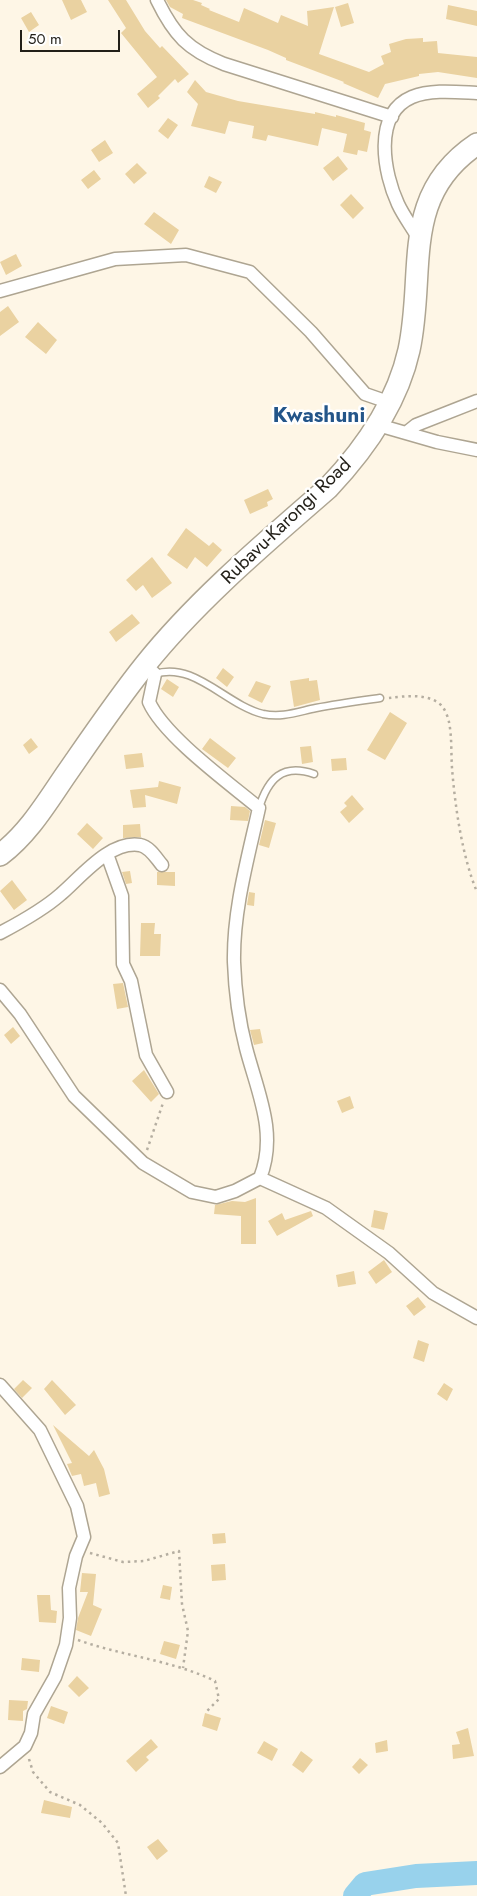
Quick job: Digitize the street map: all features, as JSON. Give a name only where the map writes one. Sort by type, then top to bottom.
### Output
[{"type":"highway","name":"Rubavu-Karongi Road","points":[[0,855],[8,849],[44,808],[101,724],[150,669],[213,592],[328,488],[345,470],[378,425],[391,403],[410,345],[420,241],[425,210],[438,182],[459,156],[477,144]]},
{"type":"street","points":[[157,0],[170,25],[199,54],[224,64],[392,117]]},
{"type":"street","points":[[420,241],[398,204],[388,173],[385,136],[392,117],[402,103],[412,97],[439,93],[477,94]]},
{"type":"street","points":[[0,291],[116,259],[186,255],[250,272],[310,332],[365,394],[391,403]]},
{"type":"street","points":[[406,433],[416,425],[477,401]]},
{"type":"street","points":[[378,425],[477,450]]},
{"type":"street","points":[[0,990],[20,1014],[74,1096],[143,1163],[192,1192],[216,1197],[235,1191],[260,1178],[266,1162],[267,1132],[261,1094],[246,1048],[237,997],[234,962],[236,918],[259,808],[194,753],[158,719],[149,702],[150,669]]},
{"type":"street","points":[[0,933],[24,920],[61,895],[84,871],[112,851],[139,845],[148,848],[162,866]]},
{"type":"street","points":[[107,854],[122,896],[122,964],[131,981],[146,1055],[167,1092]]},
{"type":"street","points":[[260,1178],[326,1208],[389,1253],[433,1293],[477,1318]]},
{"type":"street","points":[[0,1385],[40,1430],[77,1506],[84,1537],[70,1588],[70,1618],[55,1678],[34,1714],[31,1733],[25,1746],[0,1767]]},
{"type":"lane","points":[[150,669],[182,672],[248,710],[266,715],[290,716],[312,709],[380,698]]},
{"type":"lane","points":[[259,808],[265,791],[272,780],[279,775],[297,770],[314,774]]},
{"type":"path","points":[[380,698],[421,697],[434,700],[446,713],[449,720],[452,770],[462,835],[470,876],[477,892]]},
{"type":"path","points":[[143,1163],[167,1092]]},
{"type":"path","points":[[79,1550],[123,1562],[144,1561],[179,1551],[182,1604],[188,1631],[183,1668]]},
{"type":"path","points":[[67,1636],[102,1648],[137,1655],[183,1668],[215,1680],[219,1699],[205,1713]]},
{"type":"path","points":[[25,1746],[33,1772],[50,1792],[80,1805],[102,1823],[118,1843],[126,1896]]},
{"type":"building","points":[[62,0],[81,0],[87,12],[71,20]]},
{"type":"building","points":[[108,0],[126,0],[145,31],[160,48],[162,46],[189,74],[178,83],[175,79],[158,96],[160,98],[148,108],[137,94],[157,77],[121,33],[126,28]]},
{"type":"building","points":[[166,0],[193,0],[202,3],[201,5],[209,10],[239,22],[244,8],[278,23],[281,15],[308,26],[307,11],[334,7],[319,54],[369,72],[384,64],[381,56],[391,52],[389,44],[406,39],[423,38],[423,42],[437,41],[438,53],[477,57],[477,78],[438,72],[419,74],[419,76],[385,84],[378,98],[344,82],[286,60],[286,58],[268,50],[182,18],[183,14],[170,7]]},
{"type":"building","points":[[348,3],[354,23],[341,27],[335,7]]},
{"type":"building","points":[[448,5],[477,11],[477,26],[446,19]]},
{"type":"building","points":[[31,12],[39,25],[29,32],[21,18]]},
{"type":"building","points":[[195,80],[206,92],[238,101],[315,114],[315,112],[336,117],[336,115],[365,123],[364,130],[371,132],[367,152],[358,150],[357,155],[343,152],[347,134],[322,128],[318,146],[268,135],[266,141],[252,138],[254,126],[229,121],[225,134],[191,126],[198,104],[187,92]]},
{"type":"building","points":[[168,118],[178,125],[168,139],[158,131]]},
{"type":"building","points":[[105,140],[113,153],[99,162],[91,150]]},
{"type":"building","points":[[338,156],[348,169],[333,181],[323,168]]},
{"type":"building","points":[[137,163],[147,173],[134,184],[125,174]]},
{"type":"building","points":[[94,170],[101,179],[88,189],[81,180]]},
{"type":"building","points":[[209,176],[222,182],[216,193],[204,187]]},
{"type":"building","points":[[351,194],[364,208],[353,219],[340,205]]},
{"type":"building","points":[[154,212],[179,230],[171,244],[144,224]]},
{"type":"building","points":[[16,254],[22,266],[6,275],[0,262]]},
{"type":"building","points":[[8,306],[19,322],[0,336],[0,312]]},
{"type":"building","points":[[38,322],[57,340],[46,354],[25,337]]},
{"type":"building","points":[[268,489],[273,499],[267,502],[268,506],[250,514],[244,500]]},
{"type":"building","points":[[186,528],[209,546],[213,542],[222,550],[207,567],[195,557],[187,569],[167,555]]},
{"type":"building","points":[[152,557],[172,583],[152,598],[143,585],[136,591],[126,580]]},
{"type":"building","points":[[132,614],[140,623],[116,642],[109,632]]},
{"type":"building","points":[[223,668],[234,677],[227,687],[216,678]]},
{"type":"building","points":[[309,678],[309,681],[317,680],[320,700],[294,707],[290,681]]},
{"type":"building","points":[[167,679],[179,687],[173,697],[161,689]]},
{"type":"building","points":[[256,681],[271,686],[262,703],[248,696]]},
{"type":"building","points":[[390,712],[407,723],[385,760],[367,750]]},
{"type":"building","points":[[31,738],[38,747],[29,754],[23,745]]},
{"type":"building","points":[[210,738],[236,758],[228,768],[202,749]]},
{"type":"building","points":[[311,746],[313,762],[302,764],[300,747]]},
{"type":"building","points":[[142,753],[144,767],[126,769],[124,755]]},
{"type":"building","points":[[346,758],[347,770],[332,771],[331,759]]},
{"type":"building","points":[[159,781],[181,787],[177,804],[145,795],[146,807],[133,808],[130,790],[158,787]]},
{"type":"building","points":[[352,795],[364,809],[349,823],[340,812],[347,806],[344,803]]},
{"type":"building","points":[[231,806],[245,807],[250,811],[248,821],[230,820]]},
{"type":"building","points":[[265,820],[276,823],[269,848],[259,845]]},
{"type":"building","points":[[87,823],[103,838],[93,849],[77,834]]},
{"type":"building","points":[[140,824],[141,837],[123,838],[123,825]]},
{"type":"building","points":[[130,871],[132,883],[126,884],[122,872]]},
{"type":"building","points":[[157,872],[175,872],[175,886],[157,885]]},
{"type":"building","points":[[12,880],[27,900],[14,910],[0,891]]},
{"type":"building","points":[[249,892],[255,893],[254,906],[247,905]]},
{"type":"building","points":[[141,923],[155,923],[154,934],[161,934],[160,956],[140,956]]},
{"type":"building","points":[[123,983],[128,1007],[117,1009],[113,984]]},
{"type":"building","points":[[13,1027],[20,1036],[11,1044],[4,1035]]},
{"type":"building","points":[[260,1029],[263,1043],[254,1045],[250,1030]]},
{"type":"building","points":[[144,1070],[159,1094],[151,1102],[132,1081]]},
{"type":"building","points":[[350,1096],[354,1108],[342,1113],[337,1101]]},
{"type":"building","points":[[256,1198],[256,1244],[241,1244],[241,1216],[214,1214],[215,1205],[232,1201],[245,1202]]},
{"type":"building","points":[[374,1210],[388,1213],[384,1230],[371,1227]]},
{"type":"building","points":[[311,1211],[313,1216],[277,1236],[268,1221],[282,1213],[285,1220]]},
{"type":"building","points":[[384,1260],[392,1272],[376,1284],[368,1272]]},
{"type":"building","points":[[354,1271],[356,1284],[338,1287],[336,1275]]},
{"type":"building","points":[[418,1297],[426,1307],[414,1316],[406,1306]]},
{"type":"building","points":[[418,1340],[429,1344],[424,1362],[413,1358]]},
{"type":"building","points":[[23,1380],[32,1388],[22,1398],[14,1389]]},
{"type":"building","points":[[52,1380],[76,1405],[65,1415],[44,1389]]},
{"type":"building","points":[[444,1383],[453,1389],[447,1401],[437,1394]]},
{"type":"building","points":[[53,1425],[89,1456],[94,1450],[104,1469],[110,1494],[99,1497],[96,1483],[84,1486],[81,1474],[72,1476],[67,1464],[72,1463]]},
{"type":"building","points":[[225,1533],[226,1543],[213,1544],[212,1534]]},
{"type":"building","points":[[225,1564],[226,1580],[212,1581],[211,1565]]},
{"type":"building","points":[[82,1573],[96,1574],[93,1605],[102,1609],[91,1636],[76,1630],[78,1618],[88,1592],[80,1592]]},
{"type":"building","points":[[163,1585],[172,1587],[170,1600],[160,1598]]},
{"type":"building","points":[[37,1595],[50,1595],[51,1610],[57,1611],[56,1623],[39,1622]]},
{"type":"building","points":[[164,1641],[180,1645],[176,1659],[160,1654]]},
{"type":"building","points":[[22,1658],[40,1660],[39,1672],[21,1670]]},
{"type":"building","points":[[77,1676],[89,1688],[79,1697],[68,1686]]},
{"type":"building","points":[[9,1700],[28,1701],[27,1709],[23,1711],[23,1721],[8,1720]]},
{"type":"building","points":[[51,1706],[68,1712],[64,1724],[47,1718]]},
{"type":"building","points":[[205,1713],[221,1718],[217,1731],[202,1726]]},
{"type":"building","points":[[468,1728],[474,1756],[453,1759],[452,1745],[460,1744],[456,1732]]},
{"type":"building","points":[[151,1739],[158,1747],[146,1757],[149,1760],[136,1772],[126,1761]]},
{"type":"building","points":[[387,1740],[388,1751],[376,1753],[375,1743]]},
{"type":"building","points":[[264,1741],[278,1749],[272,1761],[257,1753]]},
{"type":"building","points":[[301,1751],[313,1760],[303,1773],[292,1765]]},
{"type":"building","points":[[360,1758],[368,1765],[359,1774],[352,1767]]},
{"type":"building","points":[[44,1800],[72,1807],[70,1818],[41,1813]]},
{"type":"building","points":[[158,1839],[168,1851],[157,1860],[147,1847]]},
{"type":"waterway","points":[[355,1896],[365,1884],[416,1876],[477,1873]]},
{"type":"district","name":"Kwashuni","points":[[319,417]]}]
